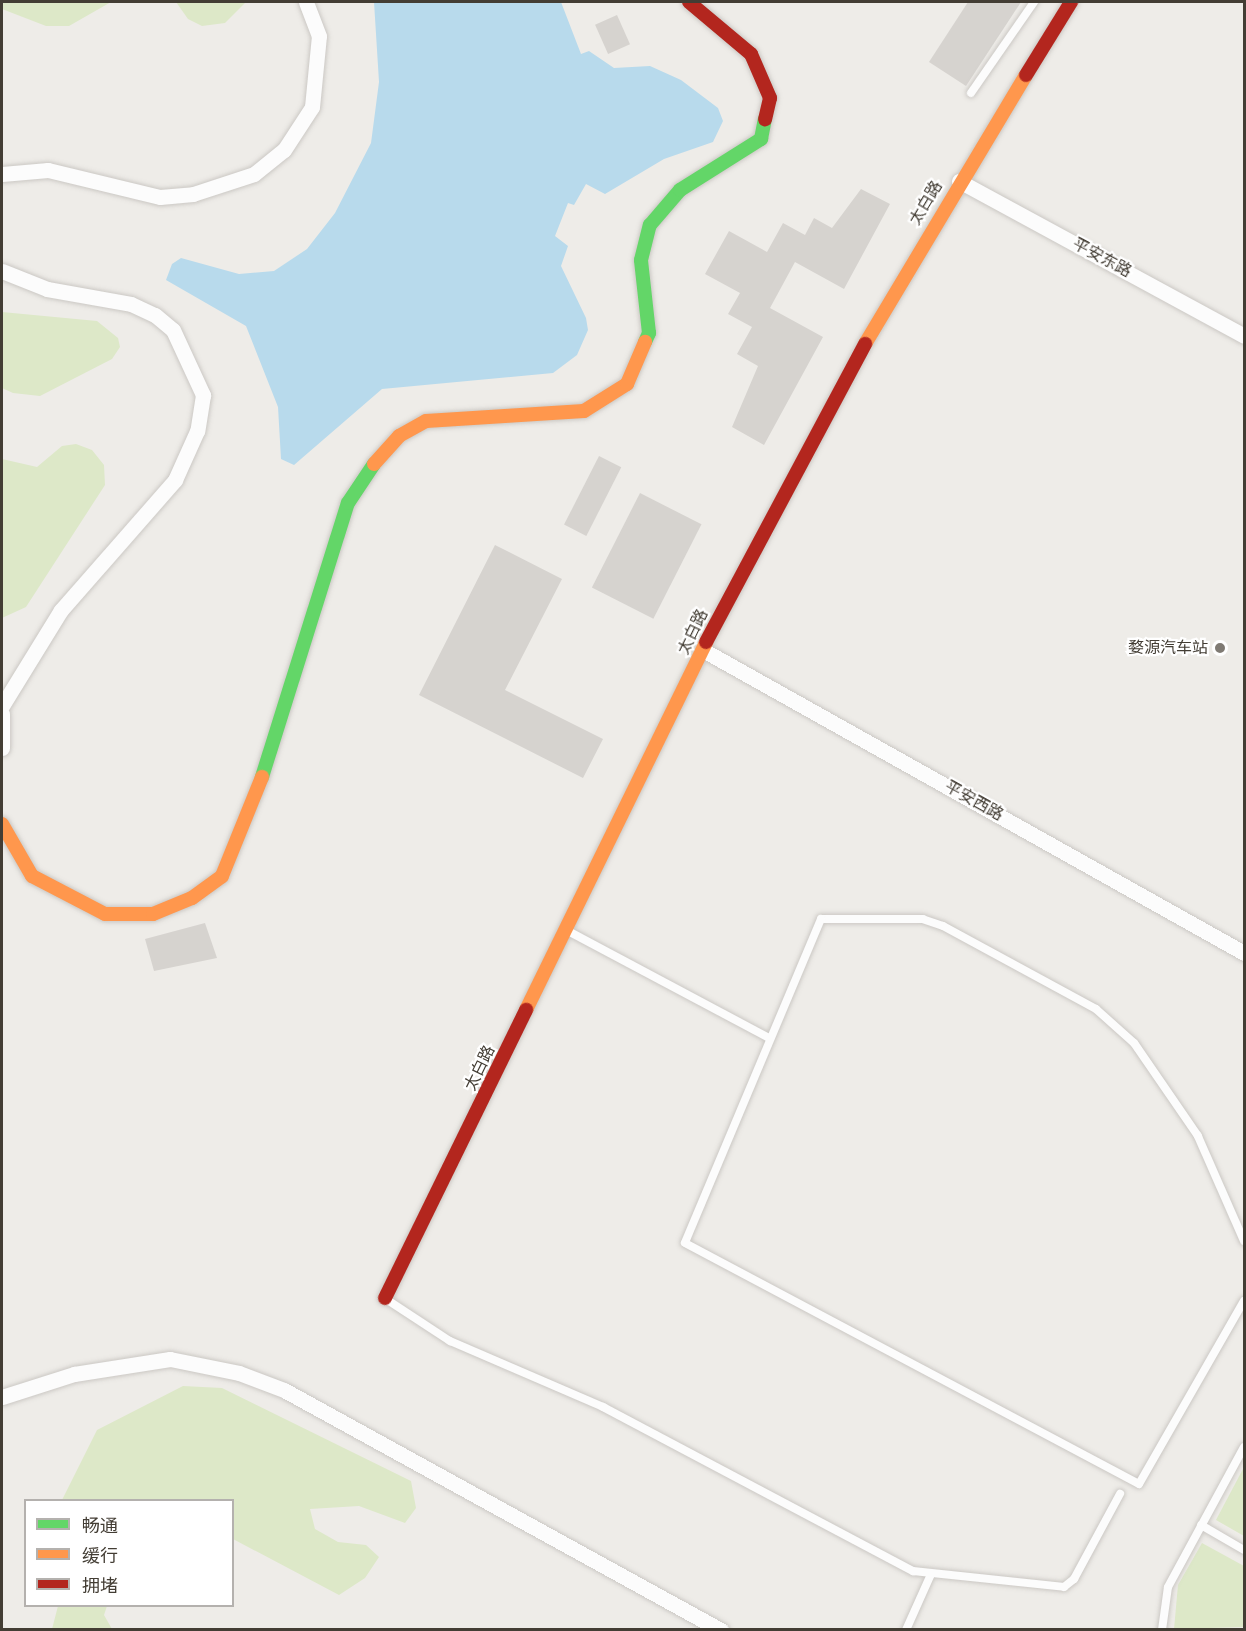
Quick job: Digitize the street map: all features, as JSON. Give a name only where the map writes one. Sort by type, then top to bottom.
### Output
[{"type":"street","points":[[2,174],[48,170],[160,197],[193,194],[254,174],[284,150],[312,107],[319,36],[306,2]]},
{"type":"street","points":[[2,824],[32,876],[105,914],[129,918],[153,914],[192,898],[222,876],[281,731],[348,503],[366,473],[399,436],[426,422],[584,411],[627,384],[649,333],[641,260],[650,225],[680,190],[762,139],[770,98],[760,70],[751,54],[689,2]]},
{"type":"street","name":"太白路","points":[[385,1298],[702,650],[903,272],[1071,2]]},
{"type":"street","name":"平安东路","points":[[959,181],[1245,336]]},
{"type":"street","points":[[2,272],[47,289],[131,304],[155,315],[173,330],[203,395],[197,431],[175,480],[61,610],[2,706]]},
{"type":"street","name":"平安西路","points":[[702,650],[1245,953]]},
{"type":"street","points":[[2,714],[2,748]]},
{"type":"street","points":[[2,1397],[74,1374],[170,1359],[239,1373],[284,1390],[722,1629]]},
{"type":"lane","points":[[971,93],[1034,2]]},
{"type":"lane","points":[[1245,1241],[1198,1136],[1134,1043],[1096,1009],[944,926],[923,920],[821,919],[769,1038],[685,1243],[1139,1484],[1241,1319],[1245,1300]]},
{"type":"lane","points":[[567,930],[769,1038]]},
{"type":"lane","points":[[385,1298],[450,1341],[603,1407],[913,1571],[1065,1587],[1074,1579],[1120,1494]]},
{"type":"lane","points":[[1162,1629],[1168,1587],[1245,1447]]},
{"type":"lane","points":[[1201,1525],[1245,1550]]},
{"type":"lane","points":[[906,1629],[931,1574]]},
{"type":"green space","points":[[2,2],[111,2],[69,26],[46,26],[2,9]]},
{"type":"green space","points":[[176,2],[246,2],[225,23],[202,26],[188,19]]},
{"type":"green space","points":[[2,312],[97,321],[118,338],[120,347],[112,359],[40,396],[13,393],[2,388]]},
{"type":"green space","points":[[76,444],[92,450],[104,465],[105,485],[26,607],[2,618],[2,459],[37,467],[62,446]]},
{"type":"green space","points":[[183,1386],[222,1388],[411,1481],[416,1508],[405,1523],[359,1506],[310,1509],[315,1529],[338,1542],[366,1545],[379,1557],[365,1578],[339,1595],[234,1540],[234,1499],[62,1499],[97,1430]]},
{"type":"green space","points":[[1244,1467],[1244,1536],[1216,1520]]},
{"type":"green space","points":[[1202,1543],[1244,1566],[1244,1627],[1174,1629],[1178,1585]]},
{"type":"green space","points":[[58,1607],[107,1607],[104,1615],[112,1629],[52,1629]]},
{"type":"water","points":[[374,2],[561,2],[581,54],[589,51],[614,68],[650,66],[681,80],[718,108],[723,121],[713,142],[664,159],[605,194],[586,184],[574,205],[568,203],[555,236],[568,246],[561,266],[586,318],[588,330],[577,355],[553,373],[382,389],[294,465],[281,459],[278,407],[246,326],[166,280],[172,264],[181,258],[239,274],[274,271],[307,249],[335,213],[371,143],[379,82]]},
{"type":"building","points":[[968,2],[1021,2],[966,86],[929,62]]},
{"type":"building","points":[[617,15],[630,44],[608,54],[595,25]]},
{"type":"building","points":[[861,189],[890,204],[844,289],[795,262],[770,308],[823,337],[764,445],[732,427],[758,366],[737,354],[752,327],[728,314],[740,293],[705,274],[729,231],[767,252],[783,223],[805,235],[814,218],[832,228]]},
{"type":"building","points":[[599,456],[621,467],[586,536],[564,525]]},
{"type":"building","points":[[640,493],[701,524],[653,619],[592,587]]},
{"type":"building","points":[[495,545],[562,579],[505,690],[603,739],[583,778],[419,695]]},
{"type":"building","points":[[205,923],[217,958],[154,971],[145,939]]},
{"type":"traffic: fast","points":[[645,342],[649,333],[641,260],[650,225],[680,190],[761,139],[765,119]]},
{"type":"traffic: fast","points":[[262,777],[348,503],[374,464]]},
{"type":"traffic: slow","points":[[865,344],[1026,75]]},
{"type":"traffic: slow","points":[[374,464],[399,436],[426,421],[584,411],[627,384],[645,342]]},
{"type":"traffic: slow","points":[[526,1010],[706,642]]},
{"type":"traffic: slow","points":[[2,824],[32,876],[105,914],[153,914],[192,898],[222,876],[262,777]]},
{"type":"traffic: jam","points":[[689,2],[751,54],[770,98],[765,119]]},
{"type":"traffic: jam","points":[[1026,75],[1071,2]]},
{"type":"traffic: jam","points":[[706,642],[865,344]]},
{"type":"traffic: jam","points":[[385,1298],[526,1010]]},
{"type":"place","name":"婺源汽车站","points":[[1220,648]]}]
